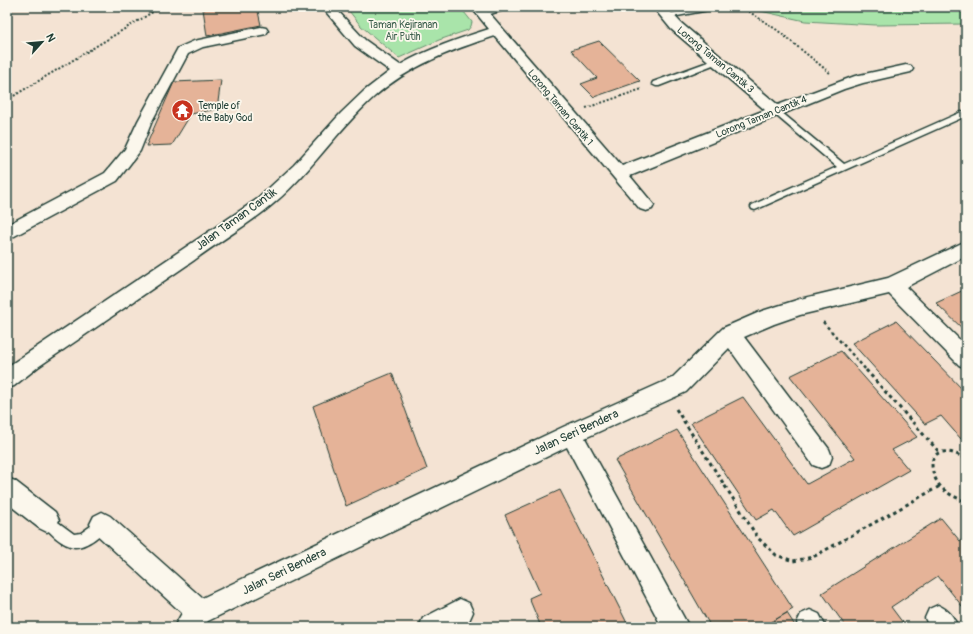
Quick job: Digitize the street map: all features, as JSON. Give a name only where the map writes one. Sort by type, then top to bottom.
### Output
[{"type":"street","points":[[332,7],[332,10],[360,43],[399,71]]},
{"type":"street","name":"Lorong Taman Cantik 1","points":[[480,10],[618,174],[646,205]]},
{"type":"street","name":"Lorong Taman Cantik 3","points":[[663,12],[775,110]]},
{"type":"street","points":[[7,233],[111,177],[132,151],[145,121],[183,51],[199,44],[261,31]]},
{"type":"street","name":"Jalan Taman Cantik","points":[[7,379],[31,361],[262,204],[300,169],[346,117],[370,94],[399,71],[424,57],[459,43],[497,31]]},
{"type":"street","name":"Lorong Taman Cantik 4","points":[[618,174],[775,110],[860,79],[906,69]]},
{"type":"street","name":"Jalan Seri Bendera","points":[[193,619],[571,434],[679,385],[730,334],[769,317],[808,305],[892,285],[965,249]]},
{"type":"street","points":[[892,285],[966,359]]},
{"type":"street","points":[[730,334],[821,457]]},
{"type":"street","points":[[571,434],[676,627]]},
{"type":"street","points":[[7,489],[47,520]]},
{"type":"street","points":[[102,524],[193,619]]},
{"type":"street","points":[[432,627],[460,612]]},
{"type":"lane","points":[[480,10],[511,7]]},
{"type":"lane","points":[[663,12],[714,7]]},
{"type":"lane","points":[[656,84],[719,61]]},
{"type":"lane","points":[[775,110],[844,168]]},
{"type":"lane","points":[[755,207],[966,113]]},
{"type":"lane","points":[[47,520],[66,538],[74,541],[83,540],[92,534],[102,524]]},
{"type":"path","points":[[7,100],[161,7]]},
{"type":"path","points":[[742,7],[777,30],[835,77]]},
{"type":"path","points":[[590,106],[656,84]]},
{"type":"path","points":[[808,305],[940,453]]},
{"type":"path","points":[[665,392],[758,538],[776,555],[793,561],[813,557],[940,486]]},
{"type":"path","points":[[966,458],[959,454],[950,452],[940,453],[936,454],[932,459],[931,466],[932,474],[940,486],[951,496],[966,500]]},
{"type":"green space","name":"Taman Kejiranan Air Putih","points":[[350,7],[460,7],[472,22],[468,30],[439,40],[399,58],[361,26],[349,11]]},
{"type":"green space","points":[[751,7],[966,7],[966,24],[876,25],[805,21],[756,10]]},
{"type":"building","points":[[216,7],[257,7],[261,25],[207,36],[203,9]]},
{"type":"building","points":[[599,41],[640,81],[594,97],[581,84],[597,78],[571,50]]},
{"type":"building","name":"Temple of the Baby God","points":[[221,80],[217,109],[191,114],[172,145],[146,146],[174,82]]},
{"type":"building","points":[[966,289],[966,332],[936,303]]},
{"type":"building","points":[[896,321],[966,393],[966,436],[961,439],[941,416],[925,424],[852,343]]},
{"type":"building","points":[[841,351],[917,437],[892,450],[909,470],[793,536],[774,510],[756,520],[691,423],[743,397],[807,484],[855,458],[790,376]]},
{"type":"building","points":[[392,373],[427,469],[346,506],[313,406]]},
{"type":"building","points":[[677,430],[793,609],[763,627],[711,627],[615,460]]},
{"type":"building","points":[[560,490],[629,627],[541,627],[529,598],[540,593],[505,515]]},
{"type":"building","points":[[941,518],[960,541],[966,537],[966,611],[938,576],[891,607],[906,627],[839,627],[844,624],[822,593]]},
{"type":"building","points":[[787,613],[796,627],[763,627]]},
{"type":"place","name":"Temple of the Baby God","points":[[183,111]]}]
